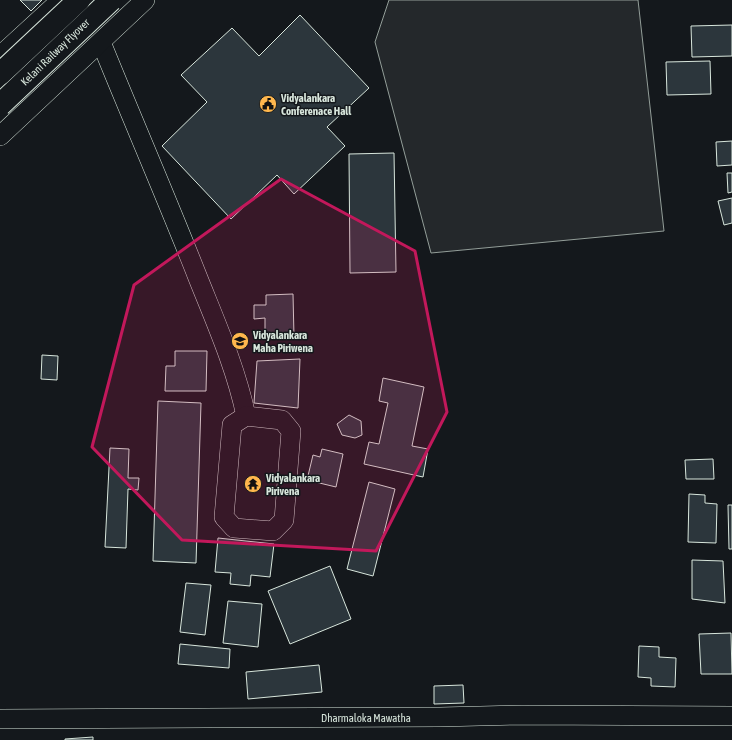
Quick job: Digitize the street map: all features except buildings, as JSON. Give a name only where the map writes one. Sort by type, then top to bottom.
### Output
[{"type":"highway","name":"Kelani Railway Flyover","points":[[0,74],[79,0]]},
{"type":"highway","name":"Kelani Railway Flyover","points":[[0,105],[111,0]]},
{"type":"street","points":[[0,56],[61,0]]},
{"type":"street","points":[[0,136],[145,0]]},
{"type":"street","points":[[27,31],[69,72]]},
{"type":"street","points":[[101,42],[232,363],[246,416]]},
{"type":"street","points":[[246,416],[282,420],[291,431],[284,520],[273,531],[234,528],[224,517],[232,425],[246,416]]},
{"type":"street","name":"Dharmaloka Mawatha","points":[[0,719],[440,718],[522,715],[732,716]]},
{"type":"highlighted area","points":[[281,179],[415,251],[447,412],[376,551],[182,540],[92,447],[134,285]]},
{"type":"shaded area","points":[[389,0],[638,0],[664,231],[431,253],[375,42]]},
{"type":"place","name":"Vidyalankara Conferenace Hall","points":[[268,104]]},
{"type":"place","name":"Vidyalankara Maha Piriwena","points":[[240,341]]},
{"type":"place","name":"Vidyalankara Pirivena","points":[[253,484]]}]
